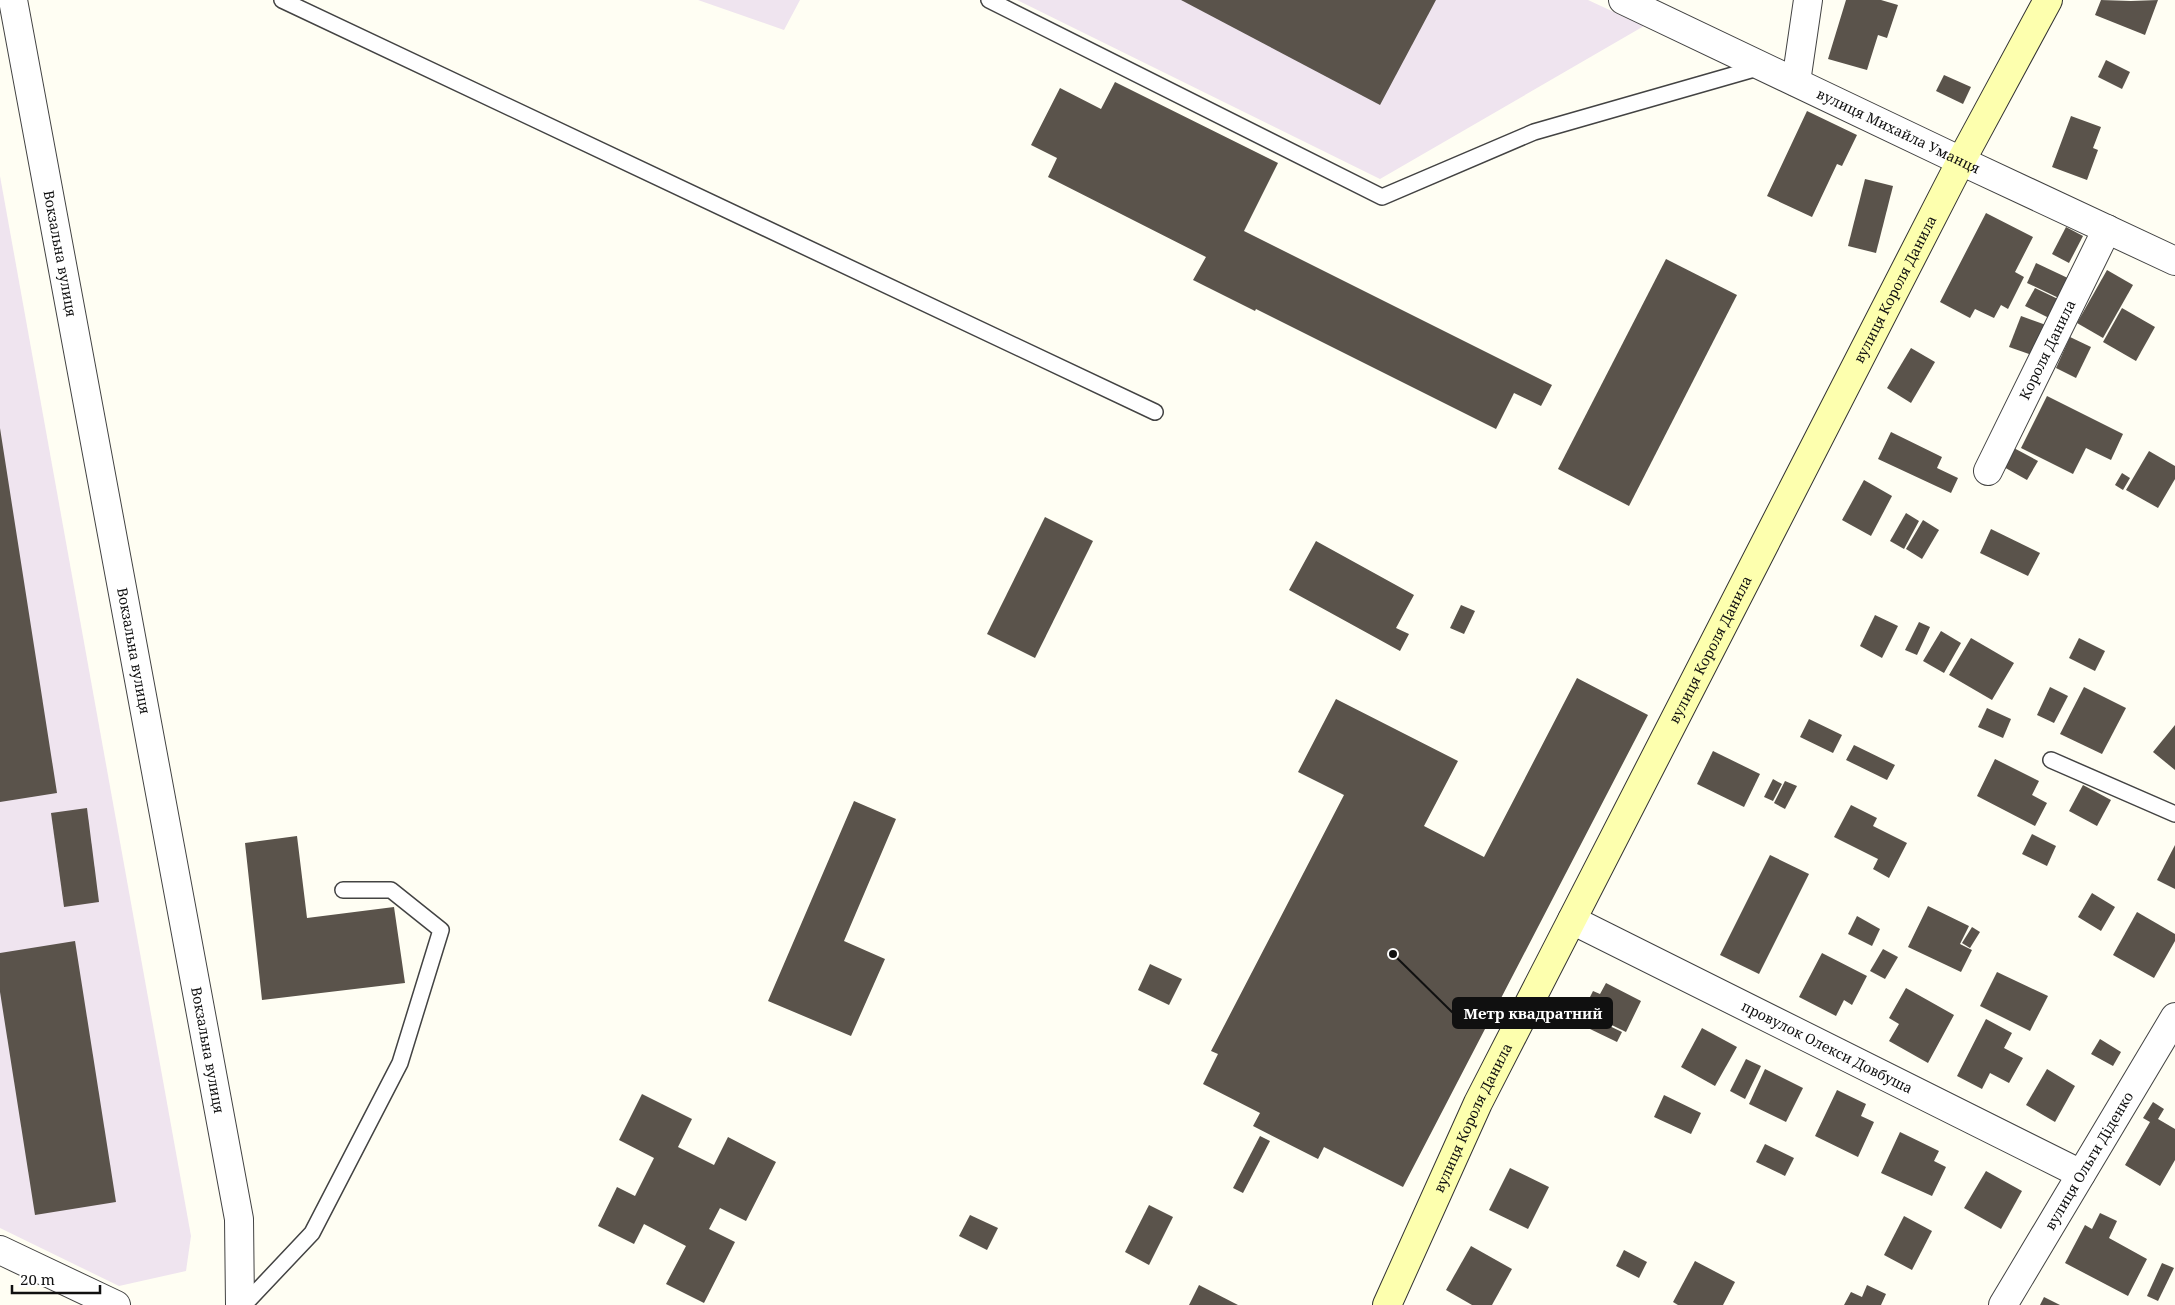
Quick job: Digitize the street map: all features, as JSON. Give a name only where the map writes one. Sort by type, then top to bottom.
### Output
[{"type":"main road","name":"вулиця Короля Данила","points":[[1387,1305],[1478,1103],[1961,161],[2048,0]]},
{"type":"street","name":"Вокзальна вулиця","points":[[13,0],[239,1219],[240,1305]]},
{"type":"street","name":"вулиця Михайла Уманця","points":[[1623,0],[2175,261]]},
{"type":"street","points":[[1796,82],[1808,0]]},
{"type":"street","name":"Короля Данила","points":[[1988,471],[2107,229]]},
{"type":"street","name":"провулок Олекси Довбуша","points":[[1572,920],[2081,1174]]},
{"type":"street","name":"вулиця Ольги Діденко","points":[[2003,1305],[2175,1017]]},
{"type":"street","points":[[0,1250],[116,1305]]},
{"type":"lane","points":[[282,0],[1155,412]]},
{"type":"lane","points":[[989,0],[1382,197],[1534,132],[1762,66]]},
{"type":"lane","points":[[2051,760],[2175,814]]},
{"type":"lane","points":[[244,1305],[312,1233],[400,1063],[441,930],[391,890],[343,890]]},
{"type":"shaded area","points":[[698,0],[800,0],[784,30]]},
{"type":"shaded area","points":[[1017,0],[1588,0],[1644,26],[1380,179]]},
{"type":"shaded area","points":[[0,176],[191,1236],[186,1271],[119,1286],[0,1228]]},
{"type":"building","points":[[1181,0],[1436,0],[1380,105]]},
{"type":"building","points":[[1846,0],[1881,0],[1898,5],[1887,38],[1878,35],[1867,70],[1828,59]]},
{"type":"building","points":[[2101,0],[2158,0],[2145,35],[2095,15]]},
{"type":"building","points":[[2106,60],[2130,72],[2122,89],[2098,77]]},
{"type":"building","points":[[1944,75],[1971,87],[1963,104],[1936,91]]},
{"type":"building","points":[[1115,82],[1278,163],[1244,231],[1552,385],[1541,406],[1514,393],[1496,429],[1256,309],[1255,311],[1193,280],[1206,257],[1048,177],[1057,158],[1031,145],[1060,88],[1101,109]]},
{"type":"building","points":[[1807,111],[1857,135],[1842,166],[1837,164],[1812,217],[1767,196]]},
{"type":"building","points":[[2071,116],[2101,127],[2093,148],[2098,150],[2087,180],[2052,167]]},
{"type":"building","points":[[1865,179],[1893,186],[1876,253],[1848,246]]},
{"type":"building","points":[[1986,213],[2033,237],[2015,272],[2024,277],[2008,309],[2001,305],[1994,318],[1975,309],[1970,318],[1940,302]]},
{"type":"building","points":[[2066,227],[2083,236],[2069,263],[2052,254]]},
{"type":"building","points":[[1666,259],[1737,295],[1629,506],[1558,469]]},
{"type":"building","points":[[2036,263],[2072,280],[2063,300],[2027,283]]},
{"type":"building","points":[[2107,270],[2133,285],[2103,338],[2077,323]]},
{"type":"building","points":[[2035,288],[2060,300],[2051,319],[2025,306]]},
{"type":"building","points":[[2122,308],[2155,327],[2136,361],[2103,342]]},
{"type":"building","points":[[2021,316],[2046,325],[2035,356],[2009,347]]},
{"type":"building","points":[[2070,337],[2091,347],[2076,378],[2056,368]]},
{"type":"building","points":[[1911,348],[1935,362],[1911,403],[1887,388]]},
{"type":"building","points":[[2047,396],[2123,434],[2111,460],[2086,448],[2073,474],[2021,448]]},
{"type":"building","points":[[0,428],[57,793],[0,802]]},
{"type":"building","points":[[1891,432],[1942,457],[1937,468],[1958,478],[1951,493],[1878,459]]},
{"type":"building","points":[[2012,447],[2038,461],[2027,480],[2002,466]]},
{"type":"building","points":[[2149,451],[2175,466],[2175,479],[2158,508],[2126,490]]},
{"type":"building","points":[[2122,473],[2130,478],[2123,490],[2115,485]]},
{"type":"building","points":[[1864,480],[1892,496],[1871,536],[1842,520]]},
{"type":"building","points":[[1906,513],[1919,521],[1904,549],[1890,541]]},
{"type":"building","points":[[1045,517],[1093,541],[1035,658],[987,634]]},
{"type":"building","points":[[1923,520],[1939,530],[1922,559],[1906,549]]},
{"type":"building","points":[[1991,529],[2040,553],[2028,576],[1980,553]]},
{"type":"building","points":[[1316,541],[1414,595],[1396,628],[1409,634],[1400,651],[1289,590]]},
{"type":"building","points":[[1461,605],[1475,611],[1464,634],[1450,628]]},
{"type":"building","points":[[1875,615],[1898,626],[1882,658],[1860,646]]},
{"type":"building","points":[[1919,622],[1930,627],[1917,655],[1905,650]]},
{"type":"building","points":[[1941,631],[1961,643],[1944,673],[1923,661]]},
{"type":"building","points":[[1971,638],[2014,663],[1992,700],[1949,675]]},
{"type":"building","points":[[2079,638],[2105,651],[2095,671],[2069,658]]},
{"type":"building","points":[[1577,678],[1648,715],[1403,1187],[1324,1147],[1318,1159],[1253,1126],[1260,1113],[1203,1084],[1218,1054],[1211,1051],[1344,795],[1298,772],[1336,699],[1458,761],[1424,826],[1484,857]]},
{"type":"building","points":[[2050,687],[2068,696],[2054,723],[2037,715]]},
{"type":"building","points":[[2084,687],[2126,708],[2102,754],[2060,734]]},
{"type":"building","points":[[1987,708],[2011,719],[2003,738],[1978,727]]},
{"type":"building","points":[[1809,719],[1842,735],[1833,753],[1800,737]]},
{"type":"building","points":[[2175,725],[2175,770],[2153,752]]},
{"type":"building","points":[[1854,745],[1895,765],[1887,780],[1846,760]]},
{"type":"building","points":[[1713,751],[1760,774],[1744,807],[1697,784]]},
{"type":"building","points":[[1995,759],[2039,781],[2032,795],[2047,803],[2035,826],[1977,796]]},
{"type":"building","points":[[1773,779],[1782,784],[1773,801],[1764,797]]},
{"type":"building","points":[[1785,781],[1797,786],[1785,809],[1774,803]]},
{"type":"building","points":[[2083,785],[2111,800],[2097,826],[2069,811]]},
{"type":"building","points":[[854,801],[896,819],[844,941],[885,959],[851,1036],[768,1001]]},
{"type":"building","points":[[1851,805],[1877,818],[1873,826],[1907,843],[1889,878],[1873,869],[1878,859],[1834,837]]},
{"type":"building","points":[[87,808],[99,902],[64,907],[51,813]]},
{"type":"building","points":[[2032,834],[2056,846],[2047,866],[2022,854]]},
{"type":"building","points":[[297,836],[307,918],[394,907],[405,983],[262,1000],[245,843]]},
{"type":"building","points":[[2175,845],[2175,889],[2157,880]]},
{"type":"building","points":[[1770,855],[1809,874],[1759,974],[1720,955]]},
{"type":"building","points":[[2092,893],[2115,907],[2101,931],[2078,917]]},
{"type":"building","points":[[1928,906],[1969,926],[1960,944],[1972,950],[1961,972],[1908,947]]},
{"type":"building","points":[[2137,912],[2175,934],[2175,941],[2154,978],[2113,955]]},
{"type":"building","points":[[1857,916],[1880,929],[1872,946],[1848,934]]},
{"type":"building","points":[[1972,927],[1980,932],[1970,948],[1962,943]]},
{"type":"building","points":[[75,941],[116,1202],[35,1215],[0,992],[0,953]]},
{"type":"building","points":[[1883,949],[1898,957],[1885,979],[1870,971]]},
{"type":"building","points":[[1822,953],[1867,976],[1852,1005],[1844,1000],[1836,1016],[1799,997]]},
{"type":"building","points":[[1150,964],[1182,979],[1169,1005],[1138,990]]},
{"type":"building","points":[[1997,972],[2048,996],[2030,1031],[1980,1006]]},
{"type":"building","points":[[1606,983],[1641,1001],[1626,1032],[1583,1011],[1593,991],[1600,994]]},
{"type":"building","points":[[1906,988],[1954,1015],[1928,1063],[1889,1041],[1899,1024],[1889,1018]]},
{"type":"building","points":[[1595,1019],[1622,1032],[1617,1042],[1590,1029]]},
{"type":"building","points":[[1986,1019],[2012,1033],[2004,1048],[2023,1058],[2009,1083],[1990,1073],[1982,1089],[1957,1076]]},
{"type":"building","points":[[1702,1028],[1737,1047],[1715,1086],[1681,1067]]},
{"type":"building","points":[[2100,1039],[2121,1052],[2113,1066],[2091,1054]]},
{"type":"building","points":[[1746,1059],[1761,1066],[1745,1099],[1730,1091]]},
{"type":"building","points":[[1765,1069],[1803,1088],[1786,1122],[1749,1104]]},
{"type":"building","points":[[2047,1069],[2075,1086],[2055,1122],[2026,1105]]},
{"type":"building","points":[[1837,1090],[1866,1104],[1861,1116],[1874,1122],[1858,1157],[1815,1136]]},
{"type":"building","points":[[642,1094],[692,1119],[678,1147],[714,1165],[728,1137],[776,1162],[746,1221],[720,1208],[709,1229],[735,1242],[704,1303],[666,1284],[686,1246],[644,1224],[634,1244],[598,1226],[617,1187],[635,1196],[654,1158],[619,1140]]},
{"type":"building","points":[[1664,1095],[1701,1113],[1691,1134],[1654,1117]]},
{"type":"building","points":[[2153,1102],[2164,1109],[2158,1119],[2175,1129],[2175,1160],[2160,1186],[2125,1165],[2150,1122],[2143,1118]]},
{"type":"building","points":[[1900,1132],[1939,1151],[1934,1161],[1946,1167],[1932,1196],[1881,1173]]},
{"type":"building","points":[[1260,1136],[1270,1141],[1243,1193],[1233,1188]]},
{"type":"building","points":[[1765,1144],[1794,1158],[1785,1176],[1756,1162]]},
{"type":"building","points":[[1510,1168],[1549,1187],[1528,1229],[1489,1210]]},
{"type":"building","points":[[1986,1171],[2022,1191],[2001,1229],[1964,1208]]},
{"type":"building","points":[[1149,1205],[1173,1217],[1149,1265],[1125,1252]]},
{"type":"building","points":[[2100,1213],[2117,1221],[2109,1238],[2147,1259],[2128,1296],[2065,1263],[2085,1225],[2092,1229]]},
{"type":"building","points":[[970,1215],[998,1228],[987,1250],[959,1236]]},
{"type":"building","points":[[1904,1216],[1932,1231],[1912,1270],[1884,1255]]},
{"type":"building","points":[[1471,1246],[1512,1269],[1492,1305],[1472,1305],[1446,1290]]},
{"type":"building","points":[[1624,1250],[1647,1262],[1639,1278],[1616,1266]]},
{"type":"building","points":[[1695,1261],[1735,1282],[1723,1305],[1678,1305],[1673,1302]]},
{"type":"building","points":[[2162,1263],[2174,1268],[2158,1301],[2147,1296]]},
{"type":"building","points":[[1199,1285],[1238,1305],[1189,1305]]},
{"type":"building","points":[[1867,1285],[1886,1294],[1881,1305],[1844,1305],[1851,1292],[1862,1297]]},
{"type":"building","points":[[2044,1297],[2060,1305],[2040,1305]]},
{"type":"place","name":"Метр квадратний","points":[[1393,954]]}]
